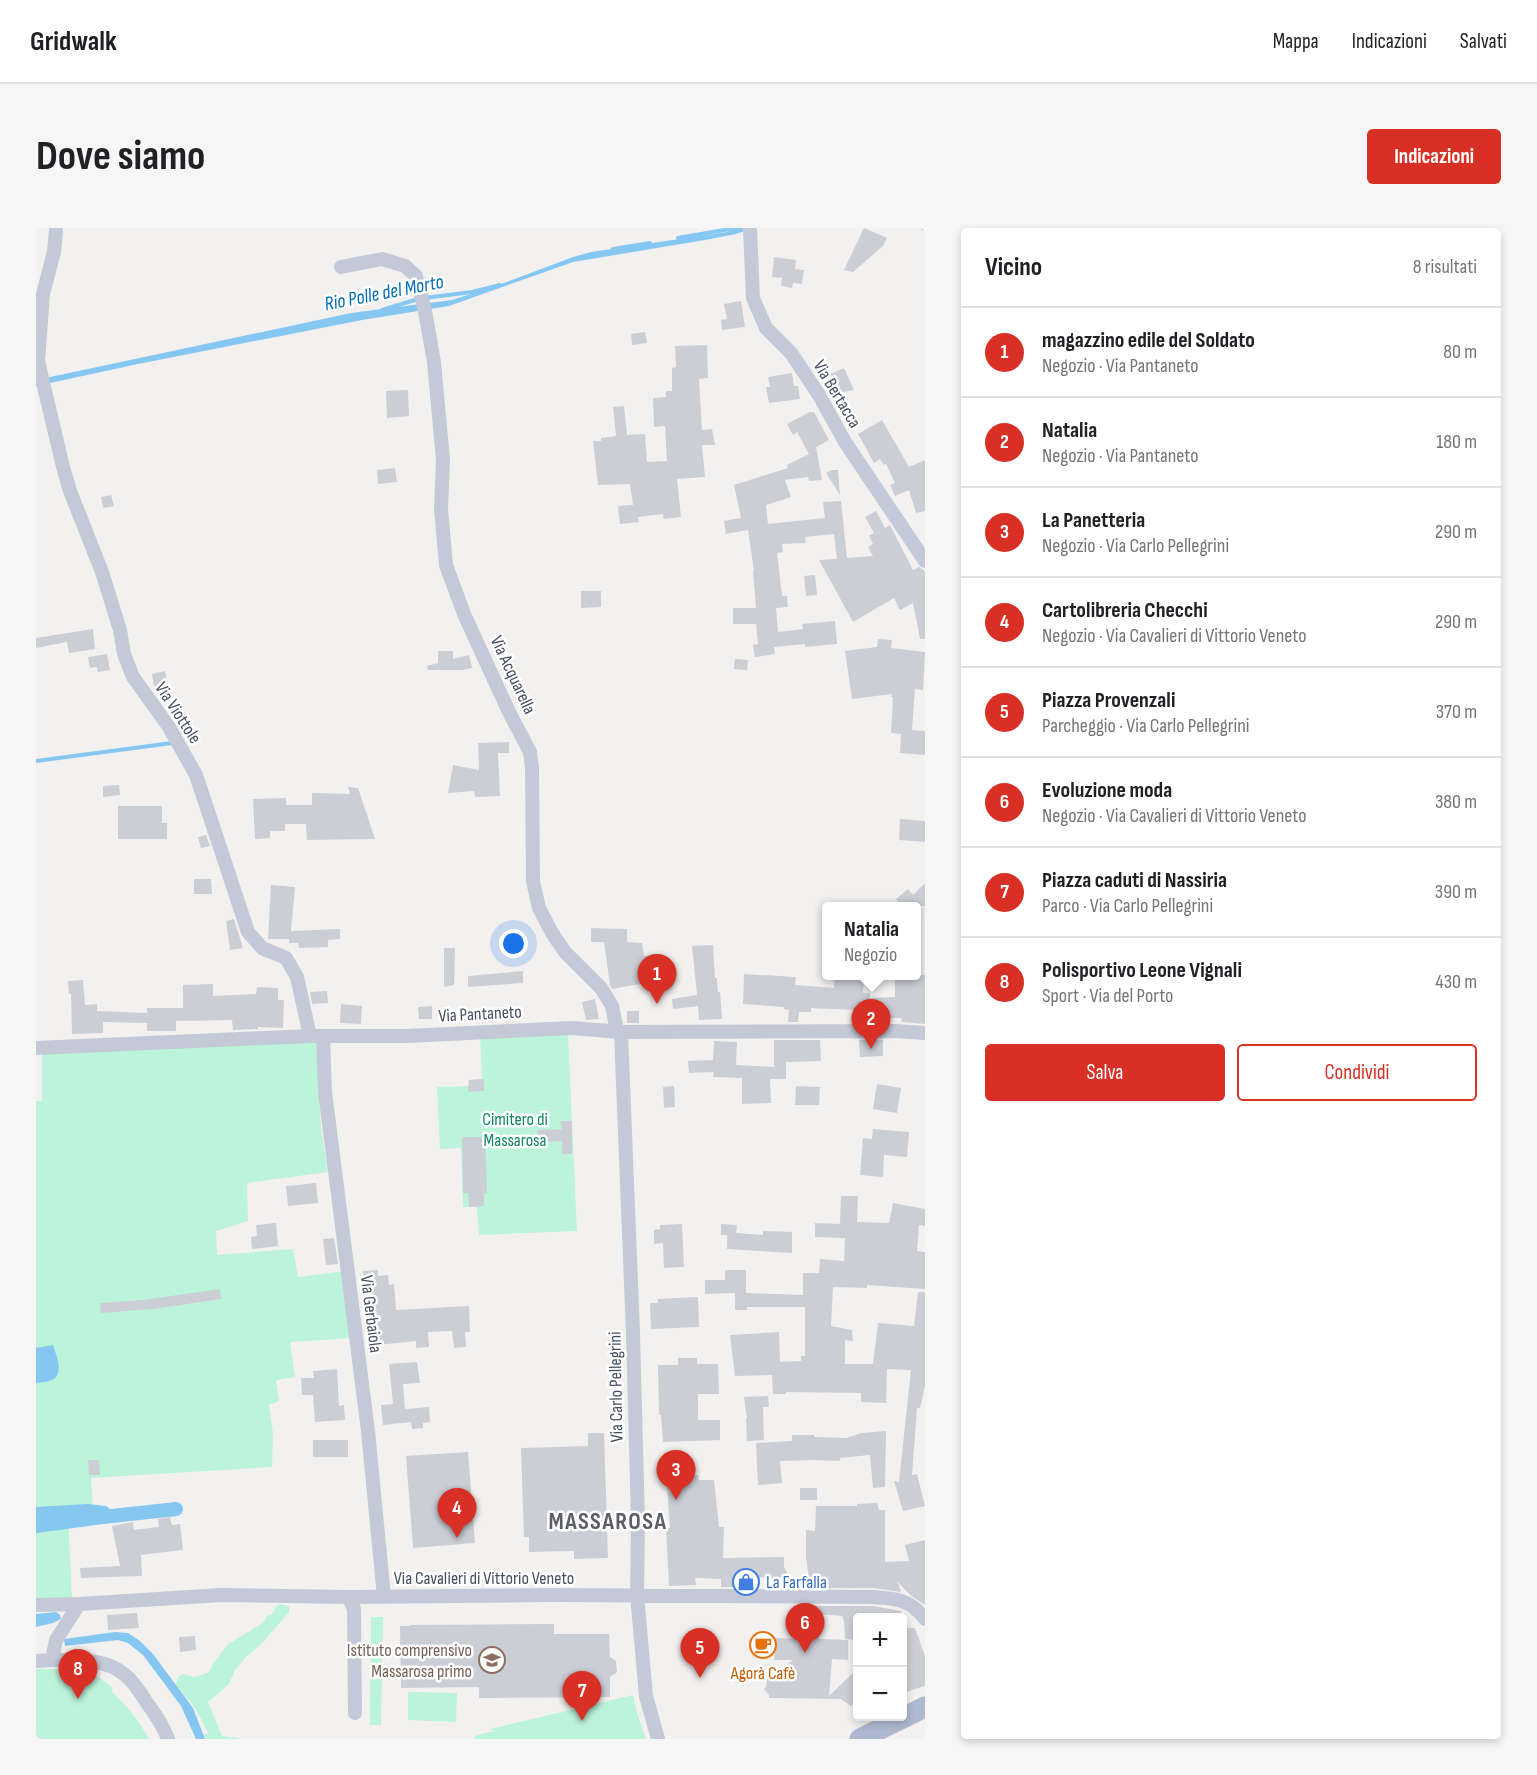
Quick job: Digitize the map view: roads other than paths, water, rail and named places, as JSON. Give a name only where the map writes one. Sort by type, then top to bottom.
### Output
[{"type":"main road","points":[[860,1739],[925,1707]]},
{"type":"street","name":"Via Viottole","points":[[56,231],[54,252],[43,294],[38,361],[70,491],[102,572],[132,677],[169,727],[196,775],[248,932],[262,948],[286,958],[297,977],[316,1036]]},
{"type":"street","name":"Via Bertacca","points":[[751,232],[753,298],[766,328],[791,353],[819,395],[845,442],[925,561]]},
{"type":"street","name":"Via Acquarella","points":[[341,267],[382,259],[405,266],[416,276],[434,362],[443,460],[441,509],[446,565],[464,614],[530,752],[532,881],[538,908],[565,951],[601,988],[612,1006],[619,1031]]},
{"type":"street","name":"Via Pantaneto","points":[[36,1048],[316,1036],[407,1036],[572,1028],[619,1031],[895,1031],[925,1033]]},
{"type":"street","name":"Via Carlo Pellegrini","points":[[619,1031],[633,1333],[638,1522],[637,1596],[646,1696],[658,1739]]},
{"type":"street","name":"Via Gerbaiola","points":[[316,1036],[367,1420],[384,1596]]},
{"type":"street","name":"Via Cavalieri di Vittorio Veneto","points":[[36,1605],[221,1596],[873,1597],[900,1599],[917,1609],[925,1620]]},
{"type":"street","points":[[349,1597],[354,1609],[355,1713]]},
{"type":"street","points":[[52,1660],[56,1640],[79,1604]]},
{"type":"street","points":[[36,1661],[85,1660],[107,1665],[124,1674],[164,1726],[168,1739]]},
{"type":"water","points":[[738,228],[753,228],[705,240],[573,262],[449,306],[362,320],[36,386],[36,380],[351,313],[452,300],[591,252],[727,232]]},
{"type":"water","points":[[53,1345],[58,1362],[57,1375],[51,1380],[36,1383],[36,1348]]},
{"type":"water","points":[[56,1612],[61,1619],[36,1627],[36,1614]]},
{"type":"water","points":[[115,1632],[128,1633],[153,1654],[193,1708],[205,1739],[196,1739],[181,1706],[143,1655],[128,1643],[118,1640],[65,1646],[64,1639]]},
{"type":"waterway","name":"Rio Polle del Morto","points":[[678,238],[736,228]]},
{"type":"waterway","name":"Rio Polle del Morto","points":[[613,249],[650,243]]},
{"type":"waterway","name":"Rio Polle del Morto","points":[[425,298],[472,292],[500,285]]},
{"type":"waterway","name":"Rio Polle del Morto","points":[[382,310],[418,299]]},
{"type":"waterway","points":[[36,761],[172,743]]},
{"type":"waterway","points":[[103,1517],[176,1509]]},
{"type":"waterway","points":[[36,1514],[88,1511],[104,1513],[103,1517],[36,1526]]},
{"type":"place","name":"magazzino edile del Soldato","points":[[657,1004]]},
{"type":"place","name":"Natalia","points":[[871,1049]]},
{"type":"place","name":"La Panetteria","points":[[676,1500]]},
{"type":"place","name":"Cartolibreria Checchi","points":[[457,1538]]},
{"type":"place","name":"La Farfalla","points":[[746,1582]]},
{"type":"place","name":"Agorà Cafè","points":[[763,1645]]},
{"type":"place","name":"Evoluzione moda","points":[[805,1653]]},
{"type":"place","name":"Istituto comprensivo Massarosa primo","points":[[492,1660]]},
{"type":"place","name":"Piazza Provenzali","points":[[700,1678]]},
{"type":"place","name":"Polisportivo Leone Vignali","points":[[78,1699]]},
{"type":"place","name":"Piazza caduti di Nassiria","points":[[582,1721]]},
{"type":"district","name":"MASSAROSA","points":[[608,1521]]},
{"type":"park label","name":"Cimitero di Massarosa","points":[[515,1129]]}]
